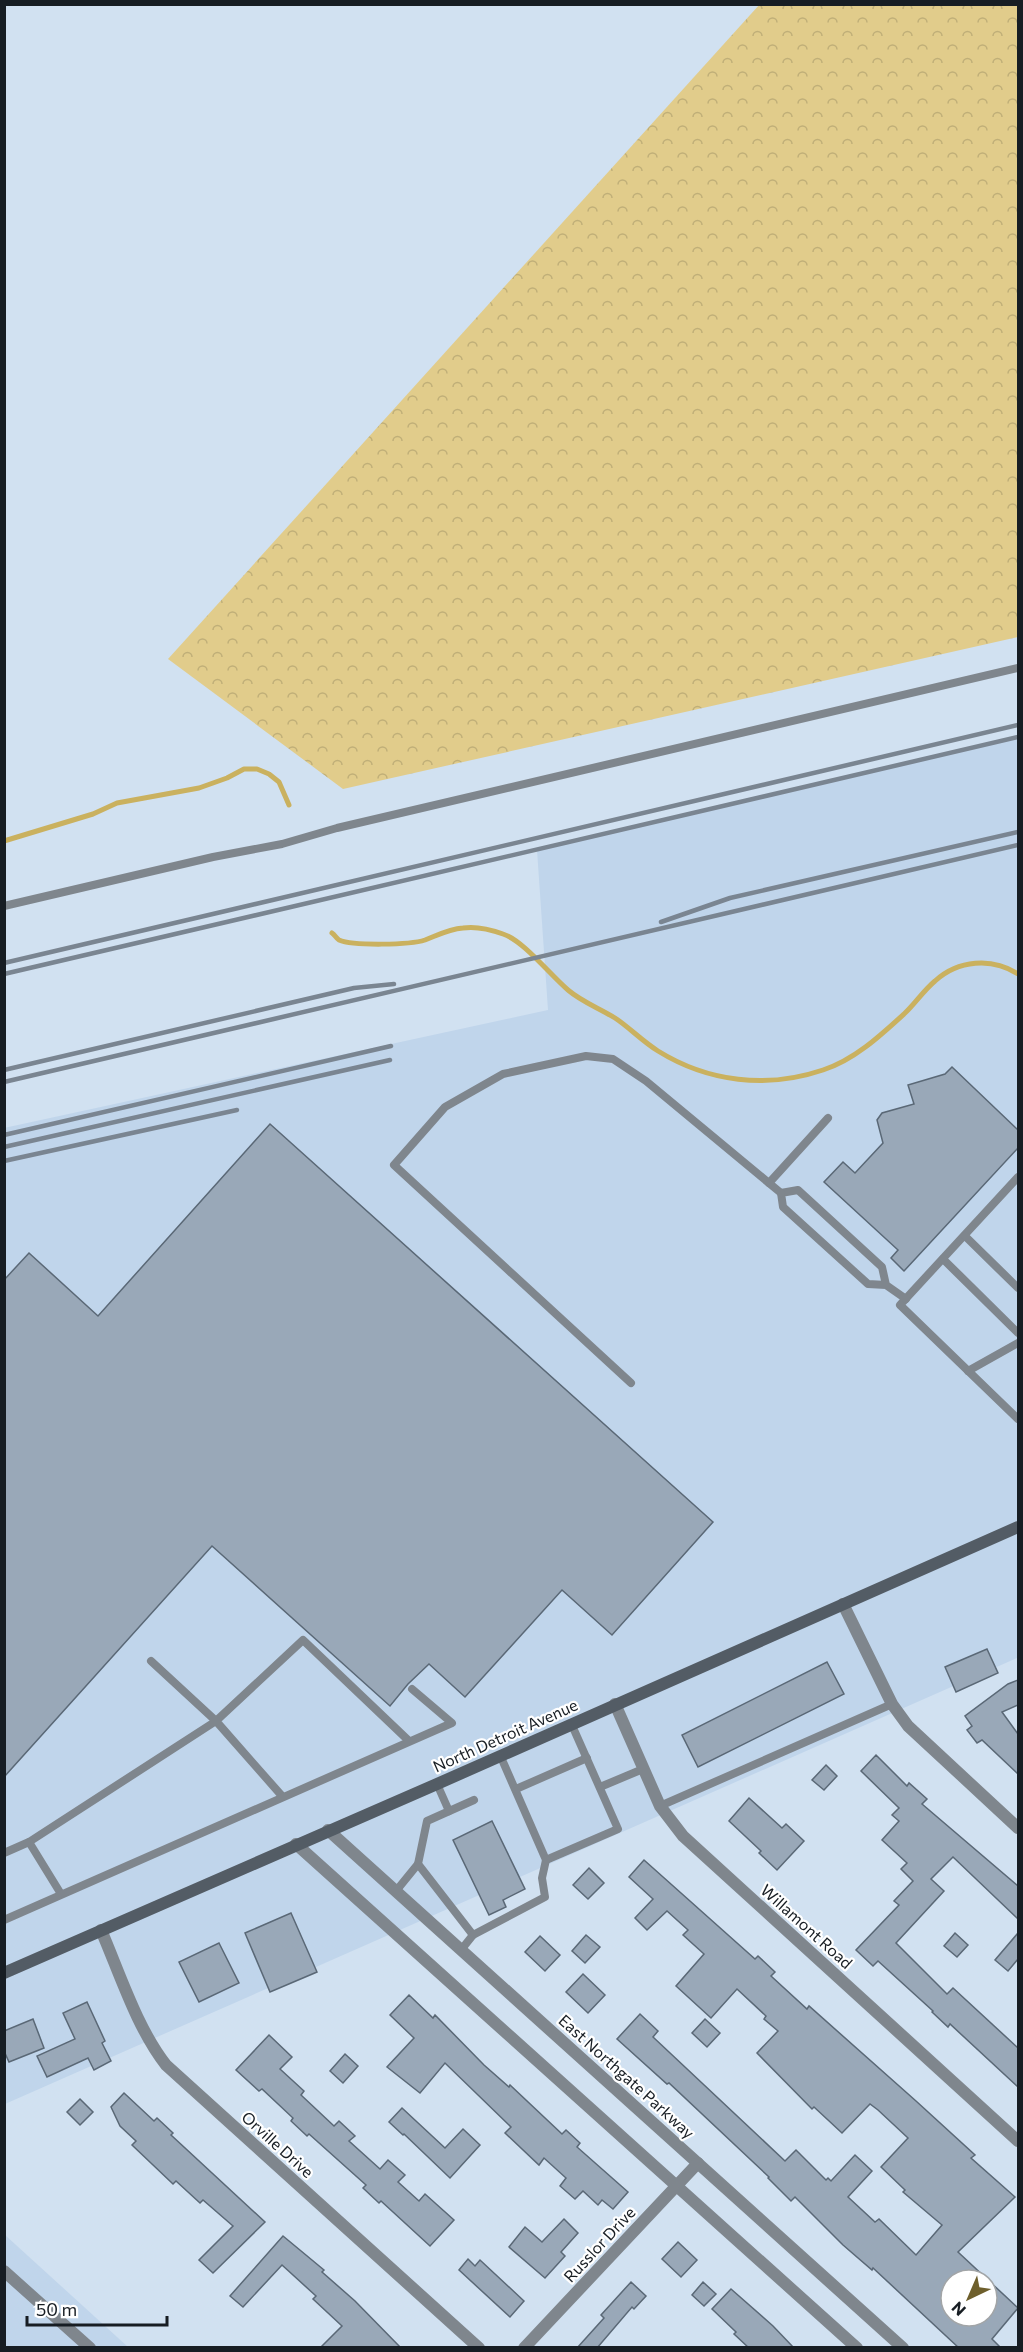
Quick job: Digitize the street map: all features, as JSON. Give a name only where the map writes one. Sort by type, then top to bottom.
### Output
[{"type":"main road","name":"North Detroit Avenue","points":[[4,1973],[1018,1527]]},
{"type":"street","points":[[843,1604],[892,1704],[908,1726],[1018,1828]]},
{"type":"street","name":"Willamont Road","points":[[615,1704],[660,1806],[683,1836],[1018,2141]]},
{"type":"street","name":"East Northgate Parkway","points":[[328,1830],[903,2348]]},
{"type":"street","points":[[297,1844],[857,2348]]},
{"type":"street","name":"Orville Drive","points":[[101,1930],[150,2041],[166,2065],[478,2348]]},
{"type":"street","name":"Russlor Drive","points":[[524,2348],[698,2163]]},
{"type":"street","points":[[4,2271],[90,2348]]},
{"type":"lane","points":[[4,906],[213,857],[282,844],[337,828],[1018,668]]},
{"type":"lane","points":[[631,1383],[394,1165],[446,1107],[503,1074],[586,1056],[613,1059],[646,1081],[781,1193],[783,1207],[868,1284],[886,1285],[906,1299]]},
{"type":"lane","points":[[768,1183],[828,1118]]},
{"type":"lane","points":[[1018,1177],[900,1305],[1018,1419]]},
{"type":"lane","points":[[781,1193],[798,1190],[882,1267],[886,1285]]},
{"type":"lane","points":[[965,1236],[1018,1288]]},
{"type":"lane","points":[[943,1259],[1018,1333]]},
{"type":"lane","points":[[968,1371],[1018,1343]]},
{"type":"lane","points":[[4,1853],[28,1842],[216,1721],[303,1640],[409,1741]]},
{"type":"lane","points":[[150,1661],[216,1721],[282,1796]]},
{"type":"lane","points":[[4,1920],[452,1723],[412,1689]]},
{"type":"lane","points":[[660,1806],[892,1704]]},
{"type":"lane","points":[[546,1860],[618,1829],[571,1723]]},
{"type":"lane","points":[[461,1950],[473,1935],[545,1897],[542,1878],[546,1860],[500,1755]]},
{"type":"lane","points":[[516,1789],[587,1758]]},
{"type":"lane","points":[[600,1787],[643,1769]]},
{"type":"lane","points":[[437,1784],[449,1811]]},
{"type":"lane","points":[[396,1891],[418,1864],[427,1821],[474,1800]]},
{"type":"lane","points":[[28,1842],[61,1894]]},
{"type":"lane","points":[[418,1864],[473,1935]]},
{"type":"shaded area","points":[[1018,738],[1018,1659],[5,2104],[4,1128],[548,1010],[537,850]]},
{"type":"shaded area","points":[[5,2235],[128,2347],[5,2347]]},
{"type":"green space","points":[[760,4],[1018,5],[1018,637],[343,789],[168,659]]},
{"type":"building","points":[[952,1067],[1018,1130],[1018,1148],[904,1271],[891,1258],[898,1250],[824,1182],[843,1162],[855,1173],[883,1143],[877,1120],[882,1113],[914,1104],[908,1085],[945,1074]]},
{"type":"building","points":[[270,1124],[713,1522],[612,1635],[562,1590],[465,1697],[429,1664],[390,1706],[212,1546],[4,1777],[4,1280],[29,1253],[98,1316]]},
{"type":"building","points":[[987,1649],[998,1673],[956,1692],[945,1667]]},
{"type":"building","points":[[827,1662],[844,1694],[698,1767],[682,1735]]},
{"type":"building","points":[[1018,1680],[1018,1705],[1002,1712],[1018,1734],[1018,1774],[982,1740],[977,1743],[967,1730],[972,1726],[965,1716],[1008,1684]]},
{"type":"building","points":[[876,1755],[907,1786],[909,1783],[927,1799],[922,1804],[1018,1886],[1018,1919],[953,1857],[931,1879],[944,1891],[896,1943],[947,1994],[953,1988],[1018,2048],[1018,2087],[950,2024],[948,2027],[878,1961],[873,1966],[856,1950],[899,1905],[894,1901],[913,1881],[901,1869],[907,1863],[882,1840],[899,1821],[892,1815],[899,1808],[861,1771]]},
{"type":"building","points":[[826,1765],[837,1776],[824,1790],[812,1780]]},
{"type":"building","points":[[749,1798],[782,1828],[786,1824],[804,1841],[777,1870],[759,1853],[761,1851],[729,1821]]},
{"type":"building","points":[[492,1821],[525,1889],[503,1900],[506,1907],[489,1915],[453,1840]]},
{"type":"building","points":[[644,1860],[755,1959],[758,1956],[775,1972],[771,1976],[807,2009],[809,2006],[916,2101],[975,2155],[971,2158],[1015,2197],[958,2252],[975,2268],[939,2268],[939,2328],[999,2328],[999,2290],[1018,2308],[992,2339],[1001,2348],[959,2348],[873,2268],[872,2270],[843,2245],[795,2197],[791,2201],[769,2177],[669,2083],[667,2084],[617,2039],[640,2014],[658,2031],[653,2037],[785,2161],[796,2150],[826,2180],[828,2178],[831,2181],[855,2155],[872,2171],[848,2197],[875,2222],[879,2219],[916,2255],[942,2225],[903,2192],[905,2190],[881,2167],[908,2138],[878,2110],[870,2104],[842,2133],[814,2107],[812,2109],[757,2053],[778,2031],[764,2019],[766,2016],[737,1989],[711,2018],[676,1986],[704,1954],[683,1935],[688,1930],[667,1911],[647,1930],[635,1918],[653,1899],[629,1877]]},
{"type":"building","points":[[589,1868],[604,1883],[588,1899],[573,1885]]},
{"type":"building","points":[[291,1913],[317,1972],[270,1992],[245,1933]]},
{"type":"building","points":[[955,1933],[968,1945],[957,1957],[944,1946]]},
{"type":"building","points":[[1018,1933],[1018,1959],[1008,1971],[995,1960]]},
{"type":"building","points":[[586,1935],[600,1947],[585,1963],[572,1951]]},
{"type":"building","points":[[540,1936],[560,1955],[545,1971],[525,1952]]},
{"type":"building","points":[[219,1943],[239,1983],[199,2002],[179,1962]]},
{"type":"building","points":[[583,1974],[605,1995],[588,2013],[566,1992]]},
{"type":"building","points":[[409,1995],[433,2018],[435,2015],[484,2065],[509,2087],[510,2085],[562,2134],[566,2130],[580,2143],[577,2147],[628,2192],[613,2209],[602,2200],[598,2205],[583,2191],[575,2199],[560,2186],[566,2178],[544,2158],[539,2165],[505,2133],[511,2127],[445,2063],[420,2093],[387,2067],[414,2038],[390,2015]]},
{"type":"building","points":[[87,2002],[105,2041],[102,2043],[111,2061],[94,2070],[88,2058],[47,2077],[37,2056],[75,2039],[63,2013]]},
{"type":"building","points":[[33,2019],[44,2048],[9,2062],[4,2051],[4,2031]]},
{"type":"building","points":[[705,2019],[720,2033],[707,2047],[692,2033]]},
{"type":"building","points":[[269,2035],[292,2057],[280,2069],[304,2091],[301,2095],[334,2126],[339,2121],[355,2136],[349,2141],[380,2169],[388,2160],[405,2175],[398,2182],[419,2201],[425,2194],[454,2220],[430,2246],[381,2201],[379,2203],[363,2188],[366,2185],[309,2134],[307,2136],[291,2121],[293,2118],[262,2089],[259,2091],[236,2070]]},
{"type":"building","points":[[345,2054],[358,2066],[343,2083],[330,2071]]},
{"type":"building","points":[[124,2093],[154,2121],[157,2118],[173,2133],[171,2135],[265,2222],[213,2273],[199,2260],[233,2226],[203,2200],[200,2203],[176,2181],[173,2184],[132,2145],[136,2141],[120,2126],[111,2107]]},
{"type":"building","points":[[80,2099],[93,2112],[80,2125],[67,2112]]},
{"type":"building","points":[[402,2108],[445,2148],[463,2129],[480,2145],[450,2178],[389,2122]]},
{"type":"building","points":[[564,2219],[578,2233],[561,2252],[565,2256],[545,2278],[509,2247],[525,2227],[542,2242]]},
{"type":"building","points":[[283,2236],[324,2270],[322,2272],[355,2301],[401,2348],[320,2348],[342,2326],[313,2299],[316,2296],[282,2265],[243,2307],[230,2296]]},
{"type":"building","points":[[678,2242],[697,2260],[681,2277],[662,2259]]},
{"type":"building","points":[[468,2259],[475,2266],[480,2260],[524,2301],[510,2317],[459,2270]]},
{"type":"building","points":[[631,2282],[646,2296],[634,2309],[632,2307],[597,2348],[577,2348],[604,2318],[601,2315]]},
{"type":"building","points":[[703,2282],[716,2294],[704,2306],[692,2295]]},
{"type":"building","points":[[731,2289],[794,2348],[749,2348],[734,2334],[736,2332],[712,2309]]},
{"type":"waterway","points":[[4,841],[93,814],[117,803],[199,788],[244,769],[257,769],[269,774],[279,782],[289,805]]},
{"type":"waterway","points":[[332,933],[339,940],[346,942],[382,944],[418,942],[448,931],[468,928],[503,934],[528,951],[573,994],[615,1018],[658,1051],[697,1070],[717,1076],[759,1081],[802,1076],[834,1066],[856,1054],[908,1010],[931,985],[954,969],[975,963],[986,963],[1018,974]]},
{"type":"railway","points":[[4,963],[1018,725]]},
{"type":"railway","points":[[4,974],[1018,737]]},
{"type":"railway","points":[[661,922],[730,898],[1018,832]]},
{"type":"railway","points":[[4,1082],[1018,845]]},
{"type":"railway","points":[[4,1070],[354,988],[394,984]]},
{"type":"railway","points":[[4,1135],[391,1046]]},
{"type":"railway","points":[[4,1147],[390,1060]]},
{"type":"railway","points":[[4,1161],[237,1110]]}]
